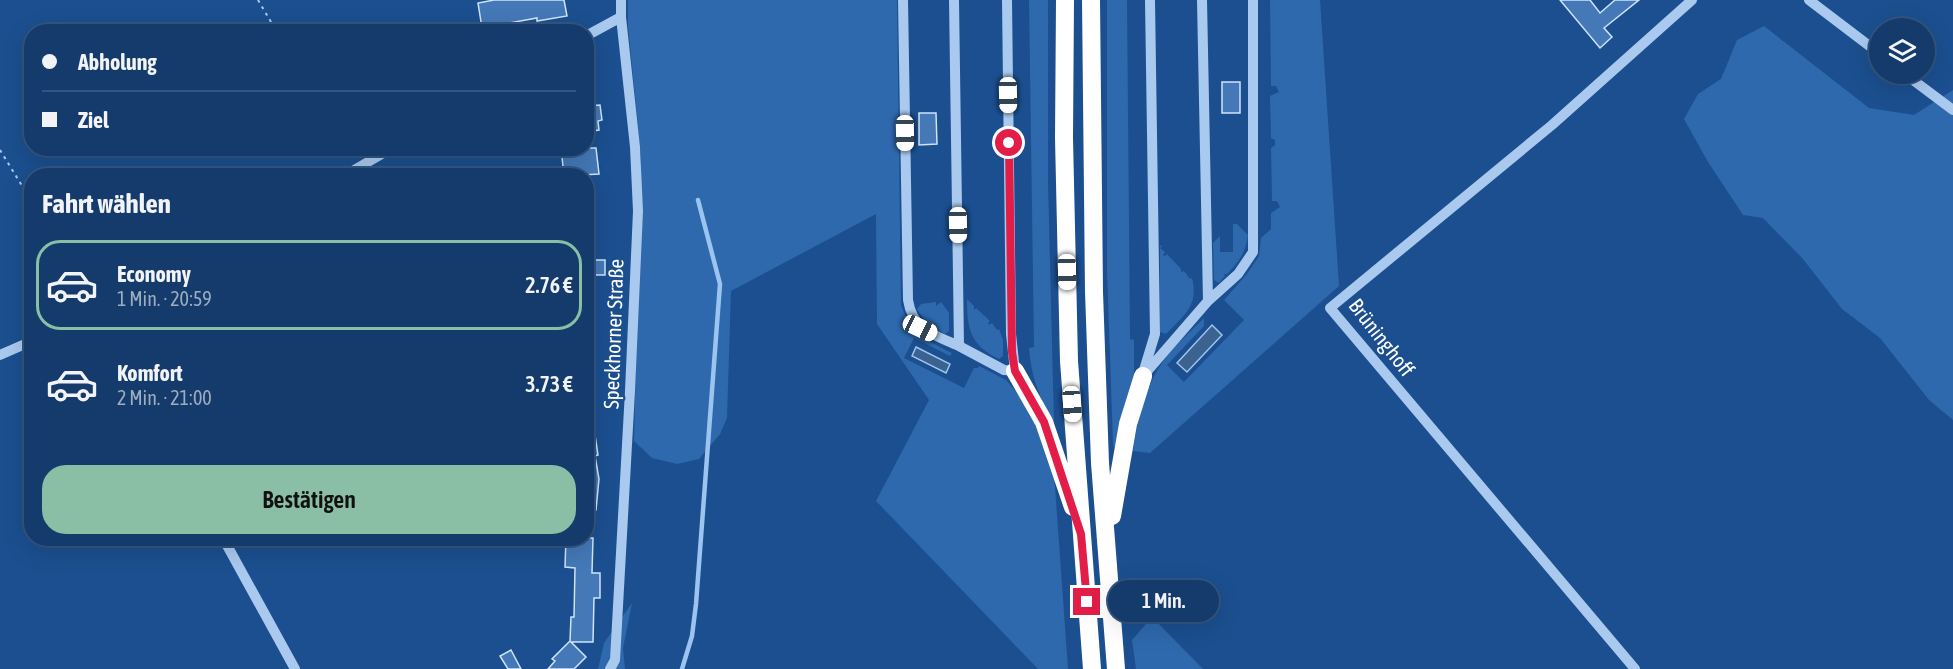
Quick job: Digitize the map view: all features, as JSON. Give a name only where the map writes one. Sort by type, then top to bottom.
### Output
[{"type":"highway","points":[[1065,0],[1064,138],[1069,361],[1092,669]]},
{"type":"highway","points":[[1091,0],[1094,292],[1100,463],[1116,669]]},
{"type":"highway","points":[[1015,371],[1044,422],[1081,534]]},
{"type":"highway","points":[[1107,551],[1126,435],[1143,376]]},
{"type":"street","name":"Speckhorner Straße","points":[[610,669],[615,660],[616,648],[638,211],[621,0]]},
{"type":"street","points":[[903,0],[910,313],[920,328],[1004,370],[1015,371],[1011,334],[1007,0]]},
{"type":"street","points":[[954,0],[959,346]]},
{"type":"street","points":[[1143,376],[1155,334],[1150,0]]},
{"type":"street","points":[[1202,0],[1208,301]]},
{"type":"street","points":[[1143,376],[1208,301],[1238,274],[1253,252],[1253,0]]},
{"type":"street","name":"Brüninghoff","points":[[1635,669],[1330,308],[1552,125],[1692,0]]},
{"type":"street","points":[[1809,0],[1869,46]]},
{"type":"street","points":[[594,32],[621,17]]},
{"type":"street","points":[[1918,84],[1953,110]]},
{"type":"street","points":[[358,168],[378,156]]},
{"type":"street","points":[[0,355],[24,344]]},
{"type":"street","points":[[227,546],[295,669]]},
{"type":"path","points":[[258,0],[272,24]]},
{"type":"path","points":[[0,150],[24,189]]},
{"type":"shaded area","points":[[628,0],[897,0],[901,305],[910,323],[920,335],[952,353],[950,356],[914,338],[904,358],[964,388],[974,368],[979,366],[1006,380],[1028,405],[1054,473],[1068,669],[1038,669],[876,501],[929,400],[877,324],[876,214],[731,291],[727,418],[720,434],[699,459],[677,464],[652,458],[634,441],[641,156],[628,26]]},
{"type":"shaded area","points":[[1029,0],[1048,0],[1048,182],[1054,424],[1037,388],[1029,348],[1034,347]]},
{"type":"shaded area","points":[[1107,0],[1127,0],[1130,339],[1134,340],[1134,382],[1114,449],[1107,269]]},
{"type":"shaded area","points":[[1270,0],[1320,0],[1339,286],[1150,453],[1133,451],[1140,415],[1148,391],[1158,369],[1169,353],[1204,318],[1204,326],[1167,365],[1184,382],[1244,320],[1224,300],[1247,274],[1259,256],[1261,238],[1271,229],[1271,213],[1280,207],[1277,201],[1272,201],[1271,148],[1275,145],[1275,140],[1271,138],[1270,96],[1279,92],[1276,86],[1271,86]]},
{"type":"shaded area","points":[[1764,26],[1869,108],[1914,115],[1953,90],[1953,420],[1929,400],[1880,338],[1842,309],[1803,259],[1763,218],[1743,215],[1708,162],[1684,119],[1698,94],[1721,79],[1737,40]]},
{"type":"shaded area","points":[[1233,224],[1237,224],[1248,235],[1247,242],[1239,261],[1227,274],[1224,274],[1225,276],[1219,283],[1214,280],[1213,243],[1220,236],[1220,252],[1233,252]]},
{"type":"shaded area","points":[[1160,248],[1165,252],[1163,255],[1167,254],[1181,269],[1181,272],[1184,271],[1190,279],[1192,278],[1194,288],[1192,303],[1166,334],[1160,332]]},
{"type":"shaded area","points":[[967,299],[974,306],[974,310],[976,308],[990,321],[989,325],[992,323],[997,330],[999,329],[1003,340],[1003,356],[999,359],[982,348],[972,335],[969,327]]},
{"type":"shaded area","points":[[936,302],[936,306],[941,302],[949,313],[949,331],[945,334],[926,323],[917,309],[921,304]]},
{"type":"shaded area","points":[[1212,325],[1222,335],[1187,372],[1177,363]]},
{"type":"shaded area","points":[[916,347],[950,364],[946,373],[912,356]]},
{"type":"shaded area","points":[[632,603],[623,648],[625,669],[598,669],[604,643]]},
{"type":"shaded area","points":[[1152,617],[1203,669],[1136,669],[1132,640]]},
{"type":"building","points":[[494,0],[564,0],[567,16],[537,21],[537,18],[504,24],[481,24],[478,3]]},
{"type":"building","points":[[1560,0],[1590,0],[1600,13],[1615,0],[1639,0],[1604,28],[1612,37],[1600,48]]},
{"type":"building","points":[[1222,82],[1240,82],[1240,113],[1222,113]]},
{"type":"building","points":[[594,105],[600,105],[602,120],[598,121],[599,130],[594,131]]},
{"type":"building","points":[[919,113],[936,113],[937,144],[919,145]]},
{"type":"building","points":[[594,148],[596,148],[599,174],[594,174],[594,168],[563,168],[562,156],[594,156]]},
{"type":"building","points":[[594,260],[605,260],[605,275],[594,275]]},
{"type":"building","points":[[594,429],[599,479],[596,510],[594,510]]},
{"type":"building","points":[[566,546],[593,546],[592,573],[600,573],[600,598],[594,598],[593,642],[571,642],[586,657],[574,669],[548,669],[555,661],[552,659],[570,641],[571,617],[574,617],[575,568],[565,567]]},
{"type":"building","points":[[511,650],[521,669],[508,669],[500,656]]},
{"type":"waterway","points":[[682,669],[692,636],[696,604],[720,284],[698,200]]},
{"type":"route","points":[[1009,143],[1012,352],[1015,371],[1044,422],[1081,534],[1087,602]]}]
